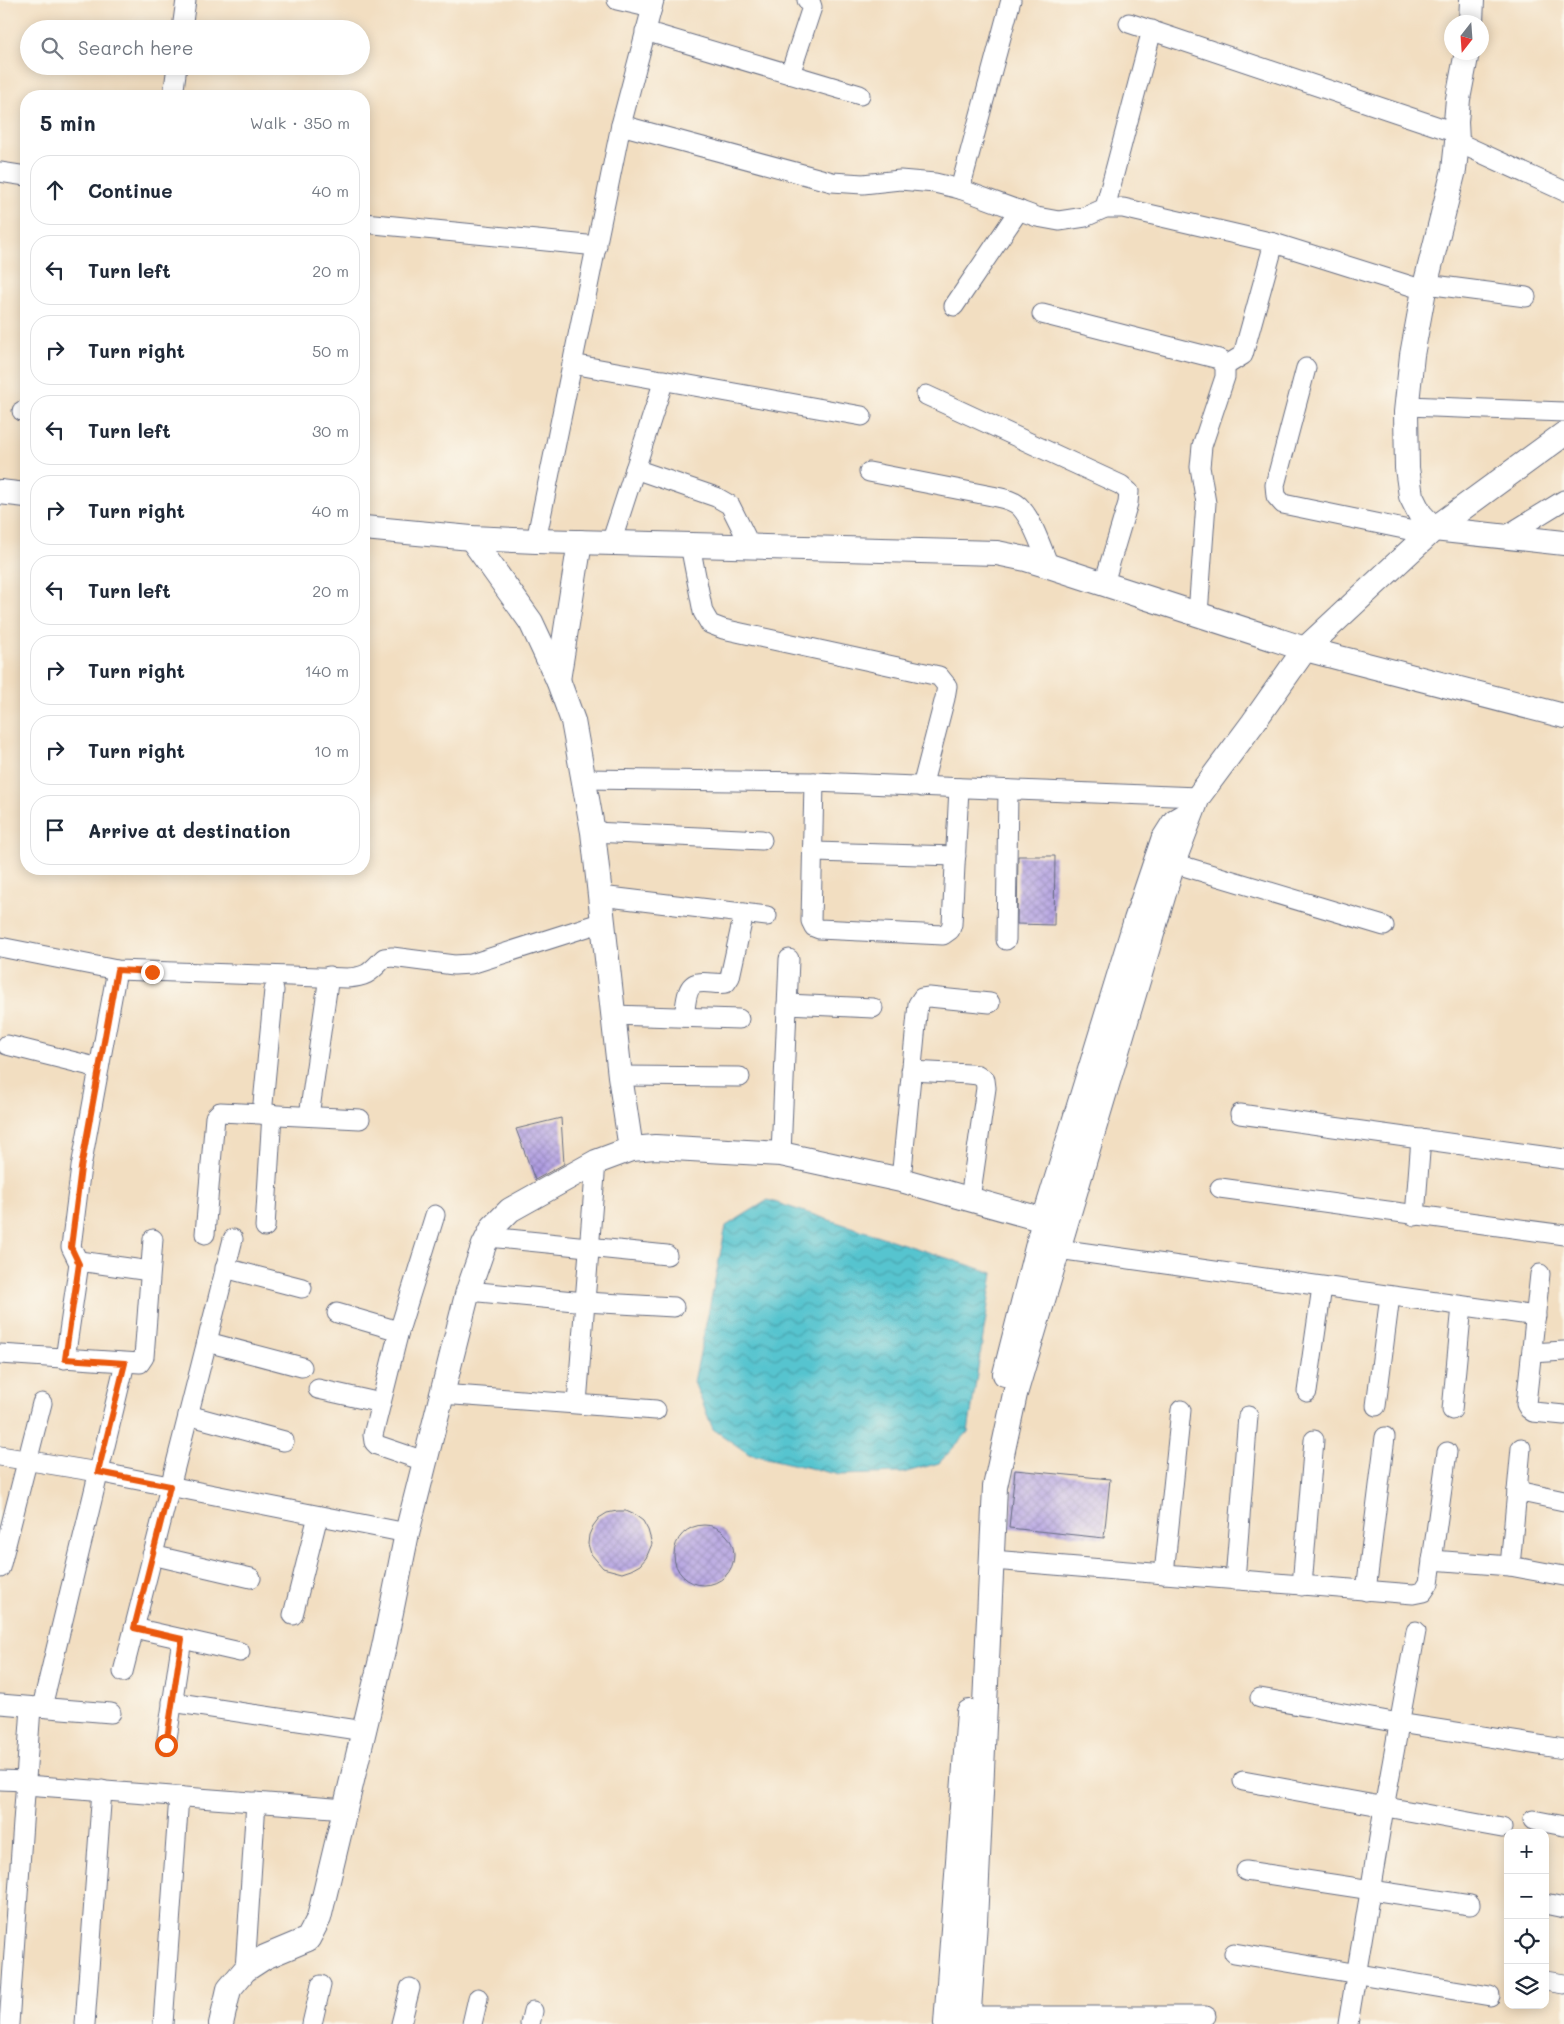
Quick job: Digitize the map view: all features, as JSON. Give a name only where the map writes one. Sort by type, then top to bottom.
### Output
[{"type":"street","points":[[183,20],[186,0]]},
{"type":"street","points":[[536,541],[621,125],[653,4],[617,0]]},
{"type":"street","points":[[790,74],[812,8],[810,1],[807,0]]},
{"type":"street","points":[[960,189],[1012,0]]},
{"type":"street","points":[[1471,15],[1472,0]]},
{"type":"street","points":[[1129,23],[1457,138],[1564,191]]},
{"type":"street","points":[[1105,208],[1152,30]]},
{"type":"street","points":[[645,32],[860,95]]},
{"type":"street","points":[[1431,532],[1411,496],[1407,468],[1407,406],[1412,355],[1425,287],[1454,170],[1458,99],[1466,60]]},
{"type":"street","points":[[174,90],[176,75]]},
{"type":"street","points":[[621,125],[832,182],[863,184],[900,180],[935,183],[960,189],[1037,217],[1059,221],[1086,217],[1105,208],[1123,208],[1274,243],[1425,287],[1526,297]]},
{"type":"street","points":[[1,178],[20,176]]},
{"type":"street","points":[[954,306],[1019,210]]},
{"type":"street","points":[[370,224],[597,246]]},
{"type":"street","points":[[1224,366],[1244,355],[1274,243]]},
{"type":"street","points":[[1042,314],[1219,359],[1224,366],[1225,376],[1210,419],[1201,453],[1200,467],[1206,503],[1198,614]]},
{"type":"street","points":[[572,364],[862,416]]},
{"type":"street","points":[[1306,368],[1275,485],[1276,496],[1282,504],[1431,532],[1507,535],[1564,543]]},
{"type":"street","points":[[611,543],[664,380]]},
{"type":"street","points":[[926,395],[1121,485],[1129,492],[1128,503],[1104,583]]},
{"type":"street","points":[[1407,406],[1564,412]]},
{"type":"street","points":[[961,2022],[972,1656],[978,1511],[982,1470],[1044,1220],[1136,920],[1163,840],[1175,821],[1194,804],[1305,649],[1431,532],[1564,434]]},
{"type":"street","points":[[635,470],[716,497],[730,505],[751,547]]},
{"type":"street","points":[[869,472],[992,496],[1021,507],[1029,520],[1049,566]]},
{"type":"street","points":[[0,492],[20,494]]},
{"type":"street","points":[[1507,535],[1564,500]]},
{"type":"street","points":[[370,529],[471,538],[536,541],[997,553],[1026,558],[1305,649],[1564,716]]},
{"type":"street","points":[[471,538],[532,622],[558,680],[573,721],[594,832],[620,1076],[631,1149]]},
{"type":"street","points":[[558,680],[580,542]]},
{"type":"street","points":[[690,545],[703,612],[710,624],[939,676],[947,686],[922,786]]},
{"type":"street","points":[[585,779],[814,782],[922,786],[1008,790],[1194,804]]},
{"type":"street","points":[[814,782],[812,921],[814,927],[819,929],[943,935],[950,930],[952,924],[959,788]]},
{"type":"street","points":[[1006,940],[1008,790]]},
{"type":"street","points":[[961,2022],[992,1560],[995,1487],[1015,1394],[1173,863],[1194,804]]},
{"type":"street","points":[[594,832],[762,840]]},
{"type":"street","points":[[814,852],[956,856]]},
{"type":"street","points":[[1173,863],[1384,926]]},
{"type":"street","points":[[601,896],[767,916]]},
{"type":"street","points":[[684,1018],[690,987],[698,983],[726,983],[730,976],[744,913]]},
{"type":"street","points":[[0,947],[117,970],[361,977],[370,974],[384,958],[392,957],[454,964],[471,964],[603,922]]},
{"type":"street","points":[[781,1154],[789,959]]},
{"type":"street","points":[[117,970],[81,1168],[71,1247],[72,1252],[79,1261],[150,1271]]},
{"type":"street","points":[[309,1116],[329,976]]},
{"type":"street","points":[[265,1227],[267,1114],[274,990]]},
{"type":"street","points":[[902,1180],[918,1004],[922,998],[930,997],[990,1002]]},
{"type":"street","points":[[787,1004],[873,1008]]},
{"type":"street","points":[[613,1015],[739,1019]]},
{"type":"street","points":[[7,1045],[99,1068]]},
{"type":"street","points":[[912,1071],[978,1075],[985,1080],[986,1088],[970,1199]]},
{"type":"street","points":[[620,1076],[740,1077]]},
{"type":"street","points":[[205,1234],[215,1117],[220,1112],[360,1119]]},
{"type":"street","points":[[1240,1114],[1564,1159]]},
{"type":"street","points":[[1412,1215],[1421,1139]]},
{"type":"street","points":[[221,2024],[229,1989],[244,1970],[265,1957],[308,1939],[320,1918],[384,1647],[406,1533],[468,1291],[488,1237],[510,1210],[596,1162],[631,1149],[655,1147],[781,1154],[902,1180],[1044,1220]]},
{"type":"street","points":[[577,1403],[596,1162]]},
{"type":"street","points":[[1220,1188],[1564,1235]]},
{"type":"street","points":[[424,1461],[374,1442],[373,1435],[399,1331],[435,1215]]},
{"type":"street","points":[[488,1237],[667,1255]]},
{"type":"street","points":[[0,1354],[140,1363],[144,1357],[153,1239]]},
{"type":"street","points":[[123,1672],[233,1239]]},
{"type":"street","points":[[1058,1249],[1536,1316]]},
{"type":"street","points":[[65,1359],[79,1261]]},
{"type":"street","points":[[226,1268],[302,1288]]},
{"type":"street","points":[[1540,1274],[1526,1404],[1533,1412],[1564,1415]]},
{"type":"street","points":[[1307,1392],[1322,1287]]},
{"type":"street","points":[[468,1291],[585,1302],[674,1307]]},
{"type":"street","points":[[1376,1406],[1390,1296]]},
{"type":"street","points":[[1452,1410],[1462,1306]]},
{"type":"street","points":[[337,1313],[399,1331]]},
{"type":"street","points":[[206,1342],[302,1367]]},
{"type":"street","points":[[1532,1353],[1564,1351]]},
{"type":"street","points":[[9,2024],[26,1783],[37,1707],[125,1363]]},
{"type":"street","points":[[318,1389],[381,1403]]},
{"type":"street","points":[[441,1394],[656,1410]]},
{"type":"street","points":[[0,1568],[29,1461],[42,1403]]},
{"type":"street","points":[[1164,1574],[1181,1410]]},
{"type":"street","points":[[188,1415],[284,1441]]},
{"type":"street","points":[[1235,1580],[1248,1416]]},
{"type":"street","points":[[1366,1591],[1385,1437]]},
{"type":"street","points":[[1302,1586],[1314,1440]]},
{"type":"street","points":[[1510,1566],[1521,1448]]},
{"type":"street","points":[[992,1560],[1366,1591],[1413,1594],[1423,1592],[1429,1583],[1447,1452]]},
{"type":"street","points":[[0,1456],[98,1472],[406,1533]]},
{"type":"street","points":[[1517,1491],[1564,1501]]},
{"type":"street","points":[[293,1615],[318,1516]]},
{"type":"street","points":[[152,1555],[251,1578]]},
{"type":"street","points":[[1432,1560],[1510,1566],[1564,1576]]},
{"type":"street","points":[[134,1628],[240,1652]]},
{"type":"street","points":[[1348,2024],[1416,1632]]},
{"type":"street","points":[[166,1745],[182,1639]]},
{"type":"street","points":[[1260,1698],[1399,1723],[1564,1749]]},
{"type":"street","points":[[172,1702],[364,1731]]},
{"type":"street","points":[[0,1704],[111,1713]]},
{"type":"street","points":[[0,1780],[346,1809]]},
{"type":"street","points":[[1243,1781],[1502,1828]]},
{"type":"street","points":[[85,2024],[102,1790]]},
{"type":"street","points":[[163,2024],[179,1796]]},
{"type":"street","points":[[244,1970],[256,1802]]},
{"type":"street","points":[[1533,1820],[1564,1826]]},
{"type":"street","points":[[1246,1871],[1470,1905]]},
{"type":"street","points":[[1549,1905],[1564,1908]]},
{"type":"street","points":[[1234,1953],[1490,1996]]},
{"type":"street","points":[[1549,1982],[1564,1984]]},
{"type":"street","points":[[312,2024],[321,1985]]},
{"type":"street","points":[[401,2024],[410,1988]]},
{"type":"street","points":[[472,2024],[478,1998]]},
{"type":"street","points":[[961,2022],[1206,2016]]},
{"type":"water","points":[[768,1200],[993,1273],[968,1432],[939,1463],[903,1473],[840,1475],[749,1454],[713,1429],[694,1382],[726,1226]]},
{"type":"building","points":[[1018,856],[1055,856],[1054,925],[1017,924]]},
{"type":"building","points":[[561,1118],[564,1164],[535,1180],[516,1129]]},
{"type":"building","points":[[1015,1470],[1110,1479],[1104,1538],[1009,1528]]},
{"type":"building","points":[[626,1511],[643,1521],[652,1544],[646,1558],[640,1565],[622,1573],[603,1568],[591,1554],[588,1544],[589,1535],[599,1518],[607,1513]]},
{"type":"building","points":[[704,1525],[721,1530],[729,1538],[734,1555],[729,1572],[721,1580],[704,1585],[687,1580],[679,1572],[674,1555],[679,1538],[687,1530]]},
{"type":"route","points":[[152,972],[117,970],[81,1168],[71,1247],[79,1264],[65,1359],[125,1363],[98,1472],[170,1486],[134,1628],[182,1639],[166,1745]]}]
